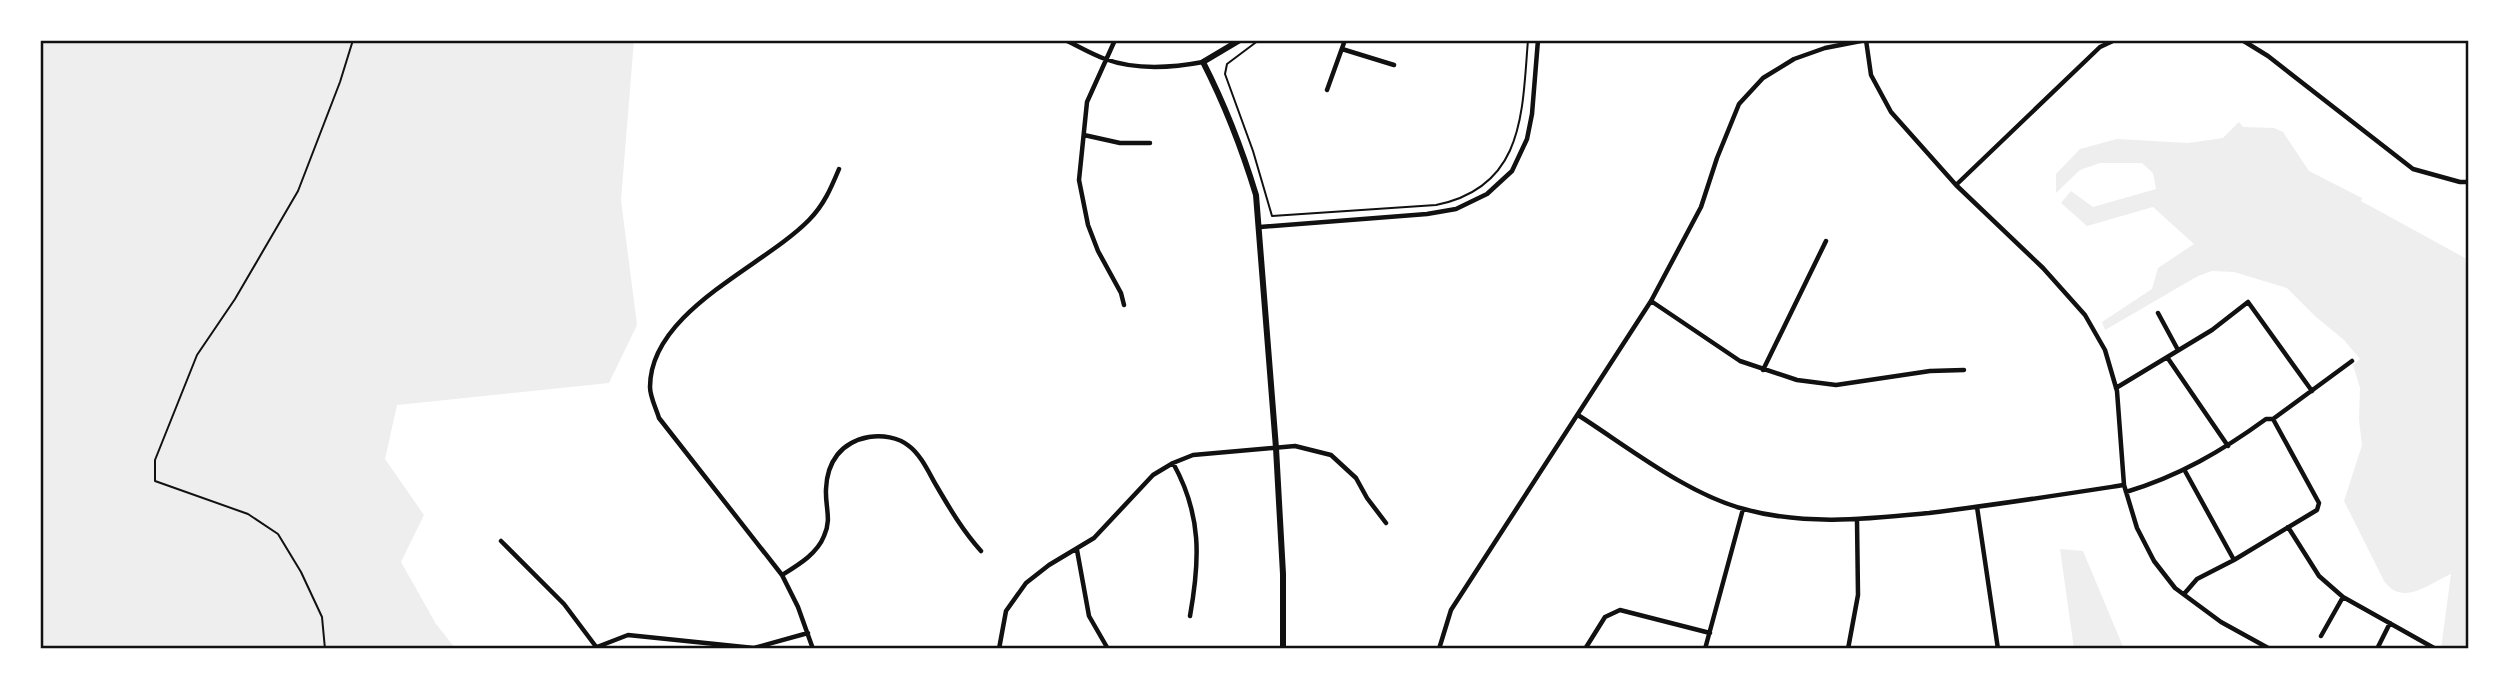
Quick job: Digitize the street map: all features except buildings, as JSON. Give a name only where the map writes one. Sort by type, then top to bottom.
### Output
[{"type":"main road","points":[[1240,40],[1203,62],[1244,156],[1256,195],[1276,448],[1283,575],[1283,649]]},
{"type":"street","points":[[1065,40],[1105,59],[1124,64],[1172,68],[1203,62]]},
{"type":"street","points":[[1115,40],[1087,102],[1079,180],[1083,204],[1098,251],[1121,293],[1124,305]]},
{"type":"street","points":[[1327,90],[1345,40]]},
{"type":"street","points":[[1260,228],[1427,214],[1456,209],[1487,194],[1512,171],[1527,139],[1532,114],[1538,40]]},
{"type":"street","points":[[1439,649],[1451,610],[1651,301],[1701,207],[1717,158],[1740,104],[1763,78],[1794,59],[1825,48],[1866,40],[1871,75],[1891,113],[1956,185],[2043,268],[2085,315],[2105,350],[2116,388],[2124,485],[2137,528],[2154,561],[2175,588],[2221,621],[2270,649]]},
{"type":"street","points":[[1956,185],[2100,47],[2115,40]]},
{"type":"street","points":[[2242,40],[2269,56],[2413,169],[2469,182]]},
{"type":"street","points":[[1342,49],[1394,65]]},
{"type":"street","points":[[1084,135],[1120,143],[1150,143]]},
{"type":"street","points":[[813,649],[798,607],[782,575],[659,418],[650,389],[654,360],[685,314],[808,221],[826,198],[839,169]]},
{"type":"street","points":[[1763,370],[1826,242]]},
{"type":"street","points":[[1651,301],[1740,361],[1797,380],[1836,385],[1930,370],[1964,370]]},
{"type":"street","points":[[2116,388],[2212,330],[2248,302],[2312,391]]},
{"type":"street","points":[[2158,313],[2178,350]]},
{"type":"street","points":[[2167,357],[2229,446]]},
{"type":"street","points":[[2126,492],[2185,471],[2229,446],[2266,419],[2273,419],[2352,361]]},
{"type":"street","points":[[1578,415],[1697,491],[1743,509],[1788,518],[1857,520],[1977,507],[2124,485]]},
{"type":"street","points":[[2184,594],[2197,579],[2317,510],[2319,503],[2273,419]]},
{"type":"street","points":[[782,575],[807,559],[824,539],[830,519],[826,491],[828,469],[838,452],[857,439],[883,435],[909,445],[965,533],[981,551]]},
{"type":"street","points":[[999,649],[1006,611],[1026,583],[1049,565],[1077,550],[1109,525],[1153,475],[1193,455],[1295,446],[1331,455],[1356,478],[1386,523]]},
{"type":"street","points":[[1173,463],[1191,502],[1196,534],[1197,568],[1190,617]]},
{"type":"street","points":[[2185,471],[2234,560]]},
{"type":"street","points":[[1977,507],[1998,649]]},
{"type":"street","points":[[1705,649],[1743,509]]},
{"type":"street","points":[[1848,649],[1858,596],[1857,520]]},
{"type":"street","points":[[2288,527],[2319,576],[2343,597],[2434,648]]},
{"type":"street","points":[[501,541],[564,604],[597,648],[628,635],[754,648],[808,633]]},
{"type":"street","points":[[1077,550],[1089,616],[1108,649]]},
{"type":"street","points":[[2321,636],[2343,597]]},
{"type":"street","points":[[1585,649],[1605,617],[1620,610],[1710,633]]},
{"type":"street","points":[[2377,649],[2390,623]]},
{"type":"path","points":[[325,649],[322,617],[301,572],[278,534],[248,514],[155,481],[155,460],[197,355],[235,299],[298,191],[340,82],[353,40]]},
{"type":"path","points":[[1259,40],[1227,64],[1225,70],[1272,216],[1436,205],[1460,198],[1479,187],[1498,170],[1515,140],[1520,120],[1528,40]]},
{"type":"shaded area","points":[[40,40],[634,40],[621,200],[637,325],[609,383],[397,405],[385,459],[424,515],[401,562],[436,624],[456,649],[40,649]]},
{"type":"shaded area","points":[[2239,122],[2243,127],[2274,128],[2283,132],[2309,171],[2362,198],[2361,201],[2465,258],[2469,281],[2469,649],[2441,649],[2451,574],[2407,593],[2391,589],[2384,581],[2344,501],[2362,445],[2359,420],[2360,388],[2353,365],[2360,359],[2344,340],[2287,288],[2234,272],[2212,271],[2198,276],[2105,330],[2102,322],[2152,289],[2158,268],[2194,244],[2153,207],[2087,226],[2061,203],[2071,191],[2093,207],[2156,189],[2153,173],[2142,163],[2100,163],[2080,170],[2056,193],[2056,174],[2080,149],[2117,139],[2188,143],[2223,138]]},
{"type":"shaded area","points":[[2060,549],[2083,551],[2124,649],[2074,649]]}]
